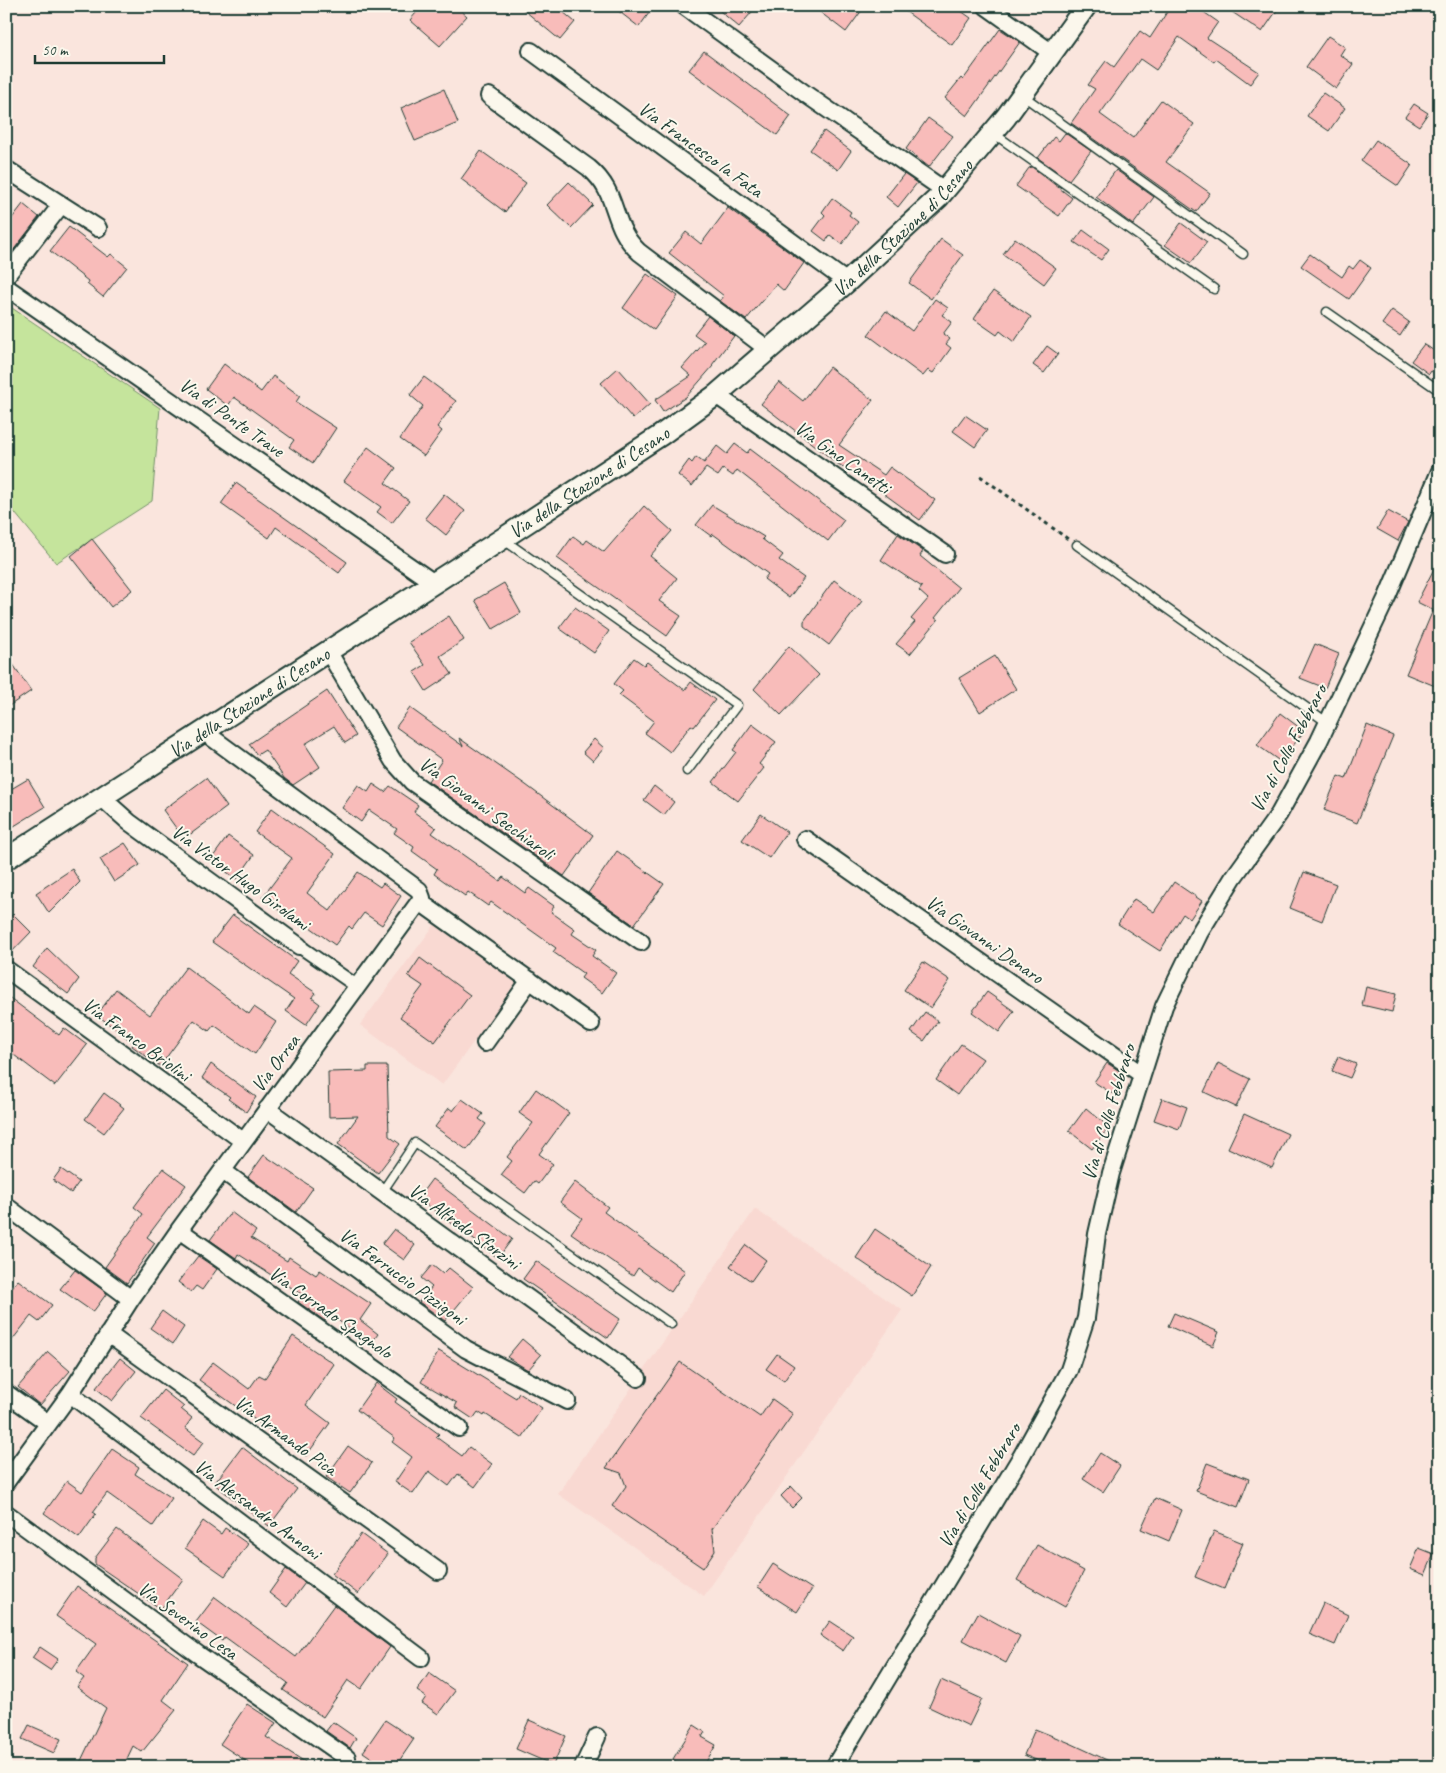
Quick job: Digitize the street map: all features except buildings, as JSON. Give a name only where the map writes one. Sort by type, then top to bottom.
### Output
[{"type":"street","points":[[684,6],[807,95],[944,190]]},
{"type":"street","points":[[986,6],[1052,53]]},
{"type":"street","name":"Via della Stazione di Cesano","points":[[6,859],[502,539],[661,435],[716,395],[847,282],[944,190],[1022,96],[1086,6]]},
{"type":"street","name":"Via Francesco la Fata","points":[[531,51],[847,282]]},
{"type":"street","points":[[489,96],[589,168],[603,181],[611,196],[621,231],[633,246],[769,350]]},
{"type":"street","points":[[6,169],[98,228]]},
{"type":"street","points":[[6,276],[61,205]]},
{"type":"street","name":"Via di Ponte Trave","points":[[6,287],[434,583]]},
{"type":"street","name":"Via Gino Canetti","points":[[716,395],[946,554]]},
{"type":"street","name":"Via di Colle Febbraro","points":[[834,1767],[1021,1457],[1069,1370],[1086,1318],[1097,1234],[1109,1182],[1141,1074],[1164,1006],[1182,964],[1229,885],[1279,814],[1328,723],[1387,597],[1440,471]]},
{"type":"street","name":"Via Giovanni Secchiaroli","points":[[328,650],[394,761],[412,782],[640,942]]},
{"type":"street","points":[[203,731],[419,890],[422,895],[420,902],[591,1024]]},
{"type":"street","name":"Via Victor Hugo Girolami","points":[[101,797],[129,822],[358,987]]},
{"type":"street","name":"Via Giovanni Denaro","points":[[805,838],[1141,1074]]},
{"type":"street","name":"Via Orrea","points":[[6,1482],[70,1394],[131,1299],[179,1230],[420,902]]},
{"type":"street","name":"Via Franco Briolini","points":[[6,969],[243,1141]]},
{"type":"street","points":[[485,1043],[530,980]]},
{"type":"street","name":"Via Alfredo Sforzini","points":[[268,1109],[638,1378]]},
{"type":"street","name":"Via Ferruccio Pizzigoni","points":[[223,1171],[466,1349],[567,1401]]},
{"type":"street","points":[[6,1206],[131,1299]]},
{"type":"street","name":"Via Corrado Spagnolo","points":[[179,1230],[459,1428]]},
{"type":"street","name":"Via Armando Pica","points":[[108,1334],[438,1570]]},
{"type":"street","points":[[6,1392],[48,1423]]},
{"type":"street","name":"Via Alessandro Annoni","points":[[70,1394],[421,1658]]},
{"type":"street","name":"Via Severino Lesa","points":[[6,1513],[199,1655],[347,1758]]},
{"type":"street","points":[[583,1767],[597,1737]]},
{"type":"lane","points":[[1022,96],[1243,254]]},
{"type":"lane","points":[[993,133],[1214,289]]},
{"type":"lane","points":[[1327,312],[1440,391]]},
{"type":"lane","points":[[502,539],[737,706],[687,771]]},
{"type":"lane","points":[[1077,545],[1328,723]]},
{"type":"lane","points":[[382,1192],[415,1143],[671,1324]]},
{"type":"path","points":[[980,476],[1077,545]]},
{"type":"shaded area","points":[[438,920],[519,980],[442,1085],[360,1025]]},
{"type":"shaded area","points":[[755,1209],[902,1310],[704,1596],[558,1494]]},
{"type":"green space","points":[[6,304],[160,408],[152,501],[56,563],[6,502]]}]
